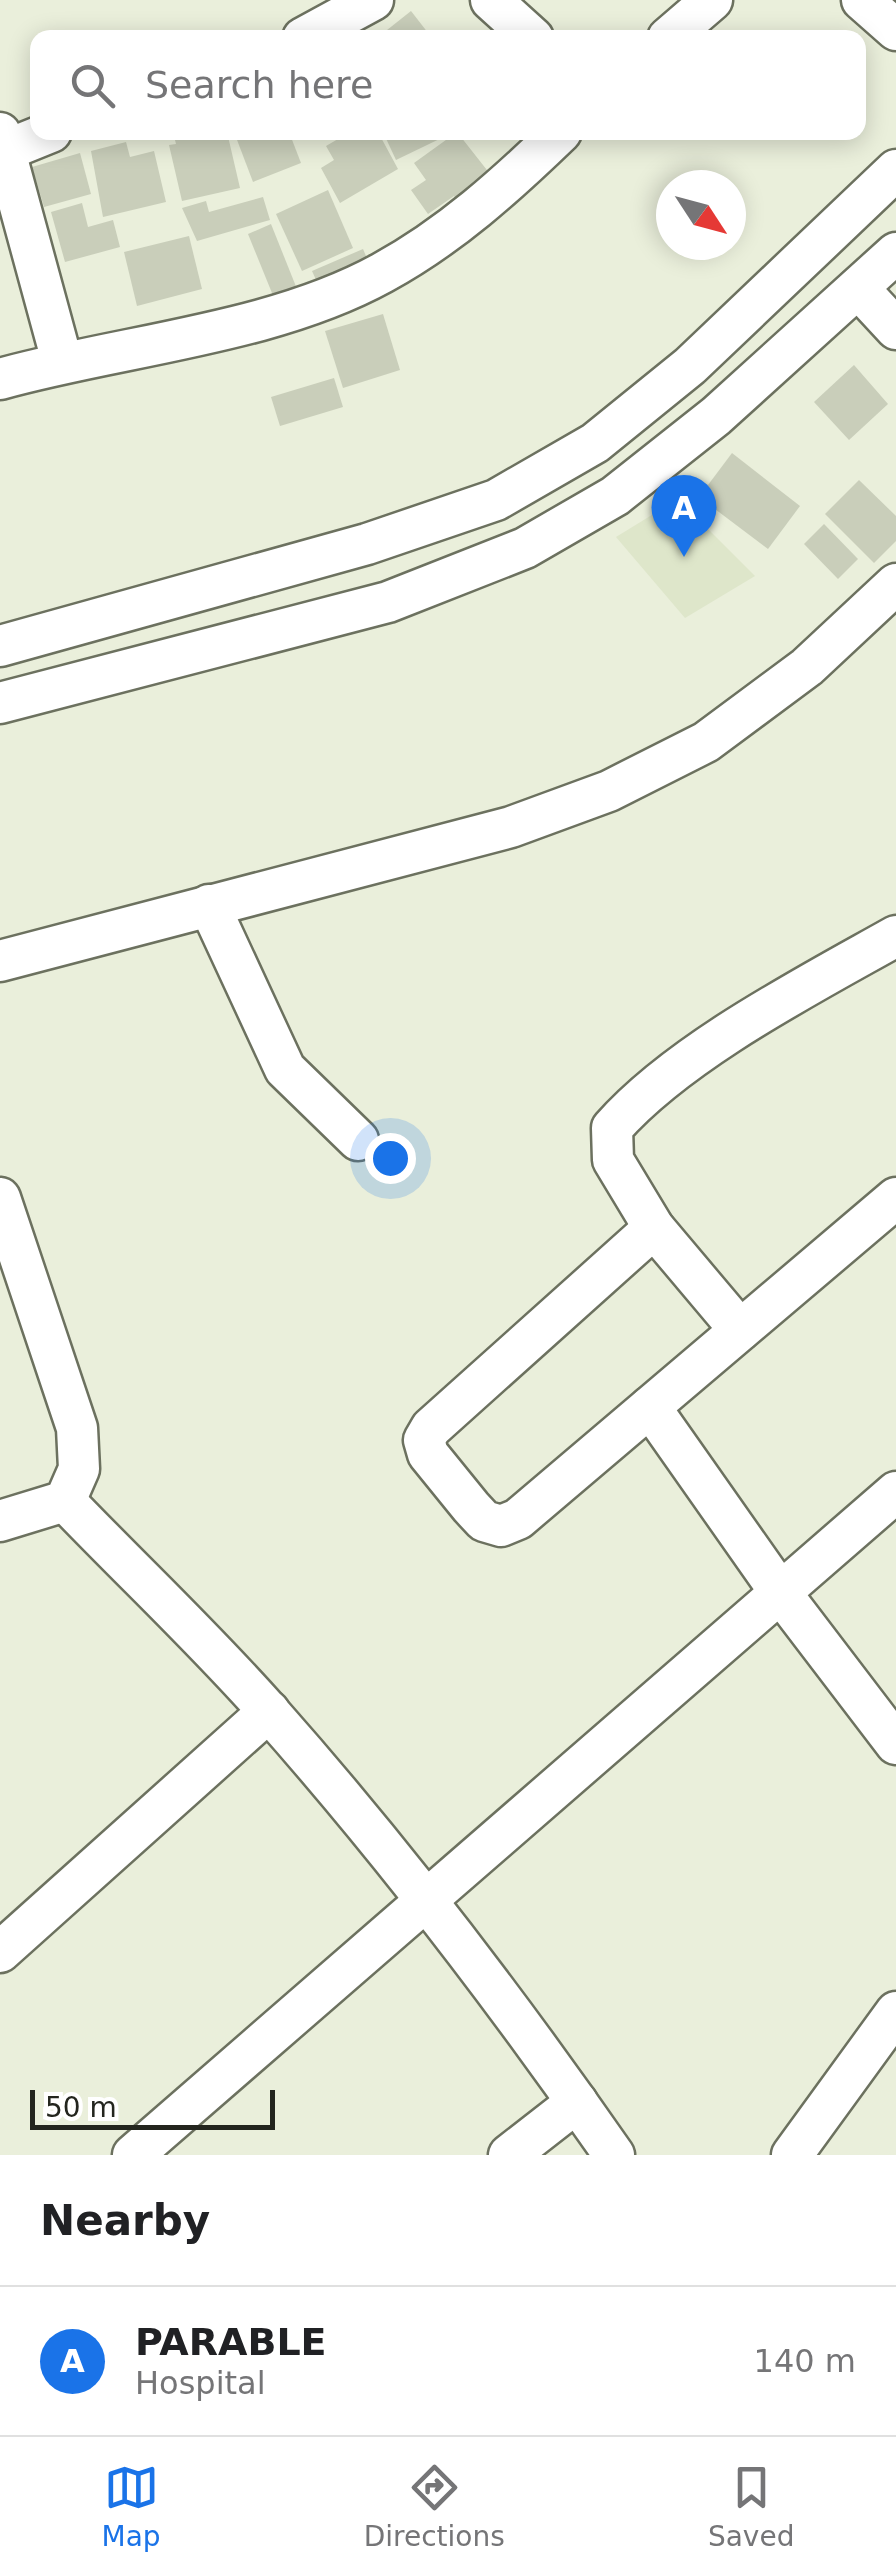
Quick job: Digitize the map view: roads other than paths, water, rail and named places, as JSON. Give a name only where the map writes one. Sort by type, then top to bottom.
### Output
[{"type":"street","points":[[318,30],[373,0]]},
{"type":"street","points":[[491,0],[525,30]]},
{"type":"street","points":[[677,30],[712,0]]},
{"type":"street","points":[[862,0],[896,30]]},
{"type":"street","points":[[30,136],[2,142],[62,362]]},
{"type":"street","points":[[0,379],[228,326],[317,301],[381,274],[484,206],[554,140]]},
{"type":"street","points":[[0,646],[367,544],[496,500],[595,443],[690,366],[896,170]]},
{"type":"street","points":[[0,703],[388,602],[525,548],[615,496],[716,416],[896,253]]},
{"type":"street","points":[[858,288],[896,329]]},
{"type":"street","points":[[0,960],[510,827],[609,791],[706,742],[808,667],[896,584]]},
{"type":"street","points":[[209,904],[285,1069],[358,1140]]},
{"type":"street","points":[[740,1330],[654,1228],[613,1160],[612,1128],[640,1096],[761,1016],[896,936]]},
{"type":"street","points":[[0,1198],[78,1428],[79,1469],[65,1501],[0,1521]]},
{"type":"street","points":[[654,1228],[432,1428],[424,1440],[428,1454],[484,1521],[501,1526],[518,1519],[896,1198]]},
{"type":"street","points":[[650,1407],[780,1592],[896,1744]]},
{"type":"street","points":[[133,2155],[896,1492]]},
{"type":"street","points":[[65,1501],[269,1711],[428,1900],[614,2155]]},
{"type":"street","points":[[0,1952],[269,1711]]},
{"type":"street","points":[[792,2155],[896,2012]]},
{"type":"street","points":[[509,2155],[577,2102]]},
{"type":"place","name":"PARABLE","points":[[684,557]]}]
